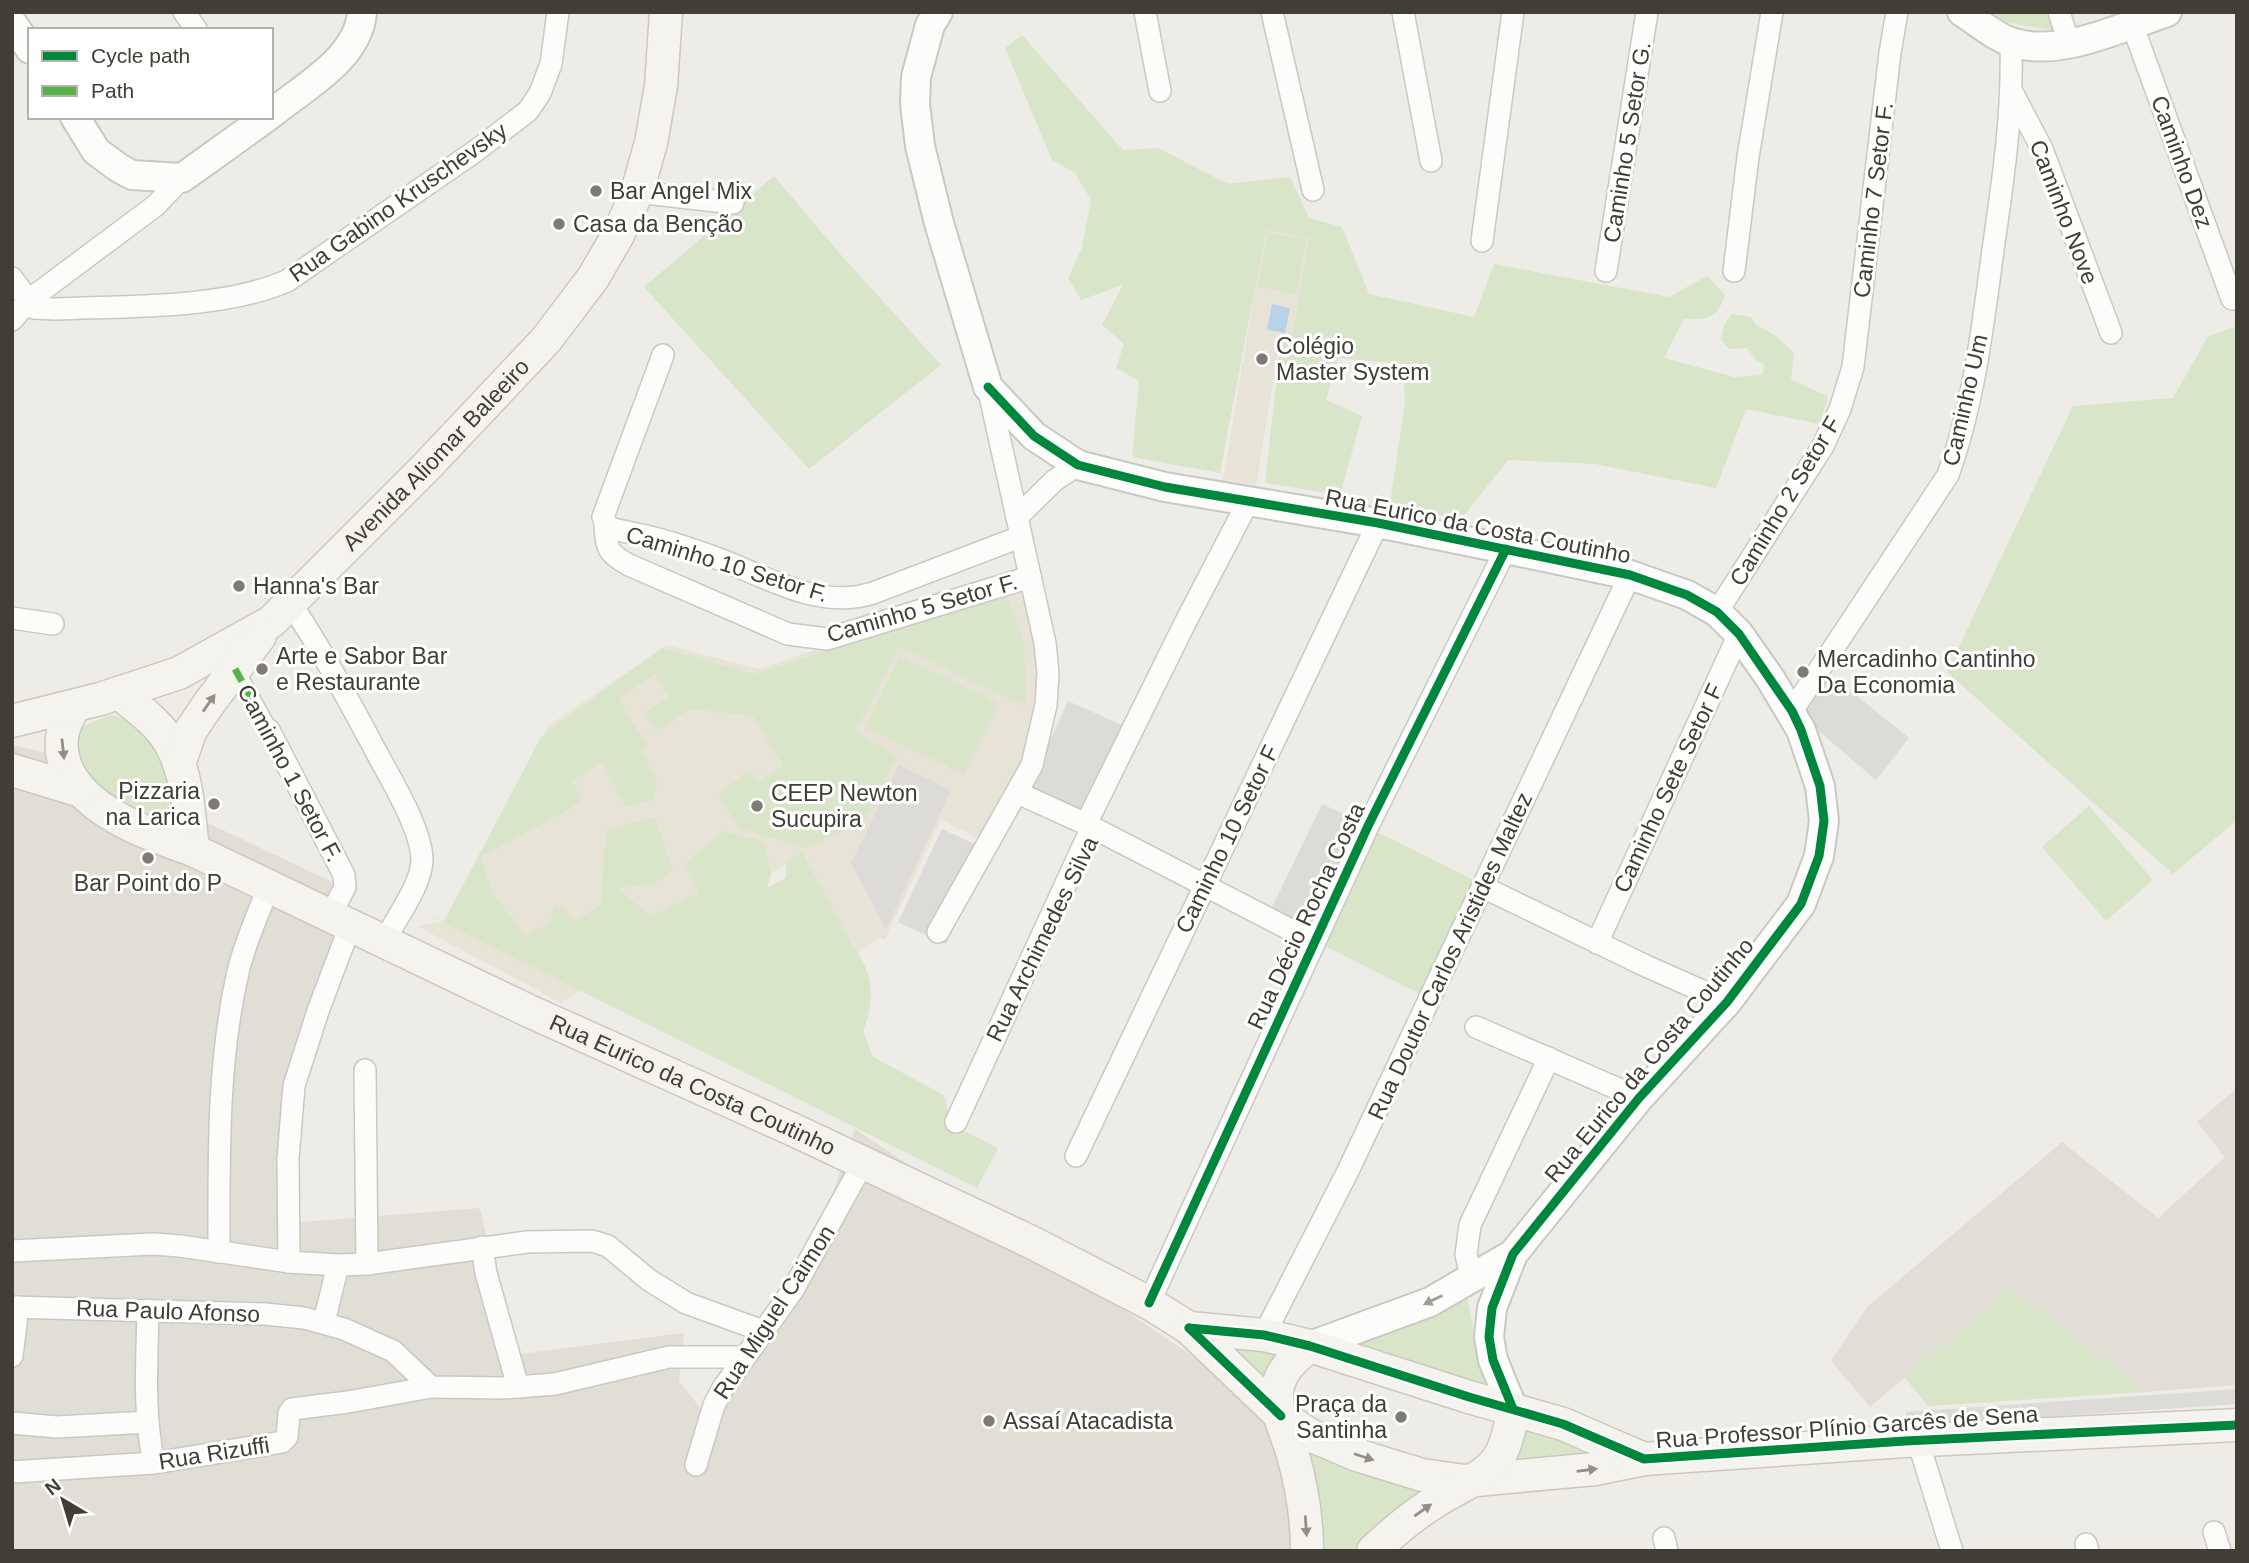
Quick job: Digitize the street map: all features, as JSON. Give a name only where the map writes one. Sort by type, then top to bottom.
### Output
[{"type":"main road","name":"Avenida Aliomar Baleeiro","points":[[12,721],[74,706],[179,673],[281,613],[428,466],[546,340],[593,278],[618,235],[637,192],[651,144],[659,98],[666,12]]},
{"type":"main road","points":[[179,764],[191,730],[235,669],[281,613]]},
{"type":"main road","points":[[119,693],[152,720],[162,732],[179,764],[189,810],[193,850]]},
{"type":"main road","name":"Rua Eurico da Costa Coutinho","points":[[74,706],[62,734],[66,768],[81,791],[112,815],[158,838],[193,850],[384,942],[863,1163],[1149,1303],[1189,1328],[1281,1416]]},
{"type":"main road","points":[[12,770],[81,791]]},
{"type":"main road","name":"Rua Eurico da Costa Coutinho","points":[[1189,1328],[1264,1335],[1310,1346]]},
{"type":"main road","points":[[1307,1551],[1305,1503],[1277,1393],[1282,1375],[1293,1358],[1310,1346]]},
{"type":"main road","name":"Rua Professor Plínio Garcês de Sena","points":[[1310,1346],[1563,1424],[1644,1459]]},
{"type":"main road","name":"Rua Professor Plínio Garcês de Sena","points":[[1373,1551],[1423,1510],[1478,1478],[1496,1462],[1506,1445],[1513,1409]]},
{"type":"main road","name":"Rua Professor Plínio Garcês de Sena","points":[[1281,1416],[1310,1435],[1357,1455],[1422,1475],[1465,1481],[1576,1472],[1644,1459],[1918,1441],[2237,1425]]},
{"type":"street","points":[[184,12],[195,28]]},
{"type":"street","points":[[273,112],[343,56],[355,40],[362,12]]},
{"type":"street","name":"Rua Gabino Kruschevsky","points":[[29,300],[34,308],[55,309],[207,301],[268,289],[287,281],[477,150],[528,111],[540,93],[551,64],[558,12]]},
{"type":"street","points":[[938,12],[930,26],[916,78],[915,104],[920,146],[939,223],[988,387],[1045,643],[1048,673],[1046,705],[1032,765],[938,932]]},
{"type":"street","points":[[1145,12],[1160,91]]},
{"type":"street","points":[[1272,12],[1313,190]]},
{"type":"street","points":[[1403,12],[1432,161]]},
{"type":"street","points":[[1482,241],[1513,12]]},
{"type":"street","name":"Caminho 5 Setor G.","points":[[1606,271],[1647,12]]},
{"type":"street","points":[[1734,271],[1748,158],[1772,12]]},
{"type":"street","name":"Caminho 7 Setor F.","points":[[1848,388],[1853,367],[1897,12]]},
{"type":"street","points":[[1962,12],[2011,43],[2037,47],[2069,43],[2167,12]]},
{"type":"street","points":[[2059,12],[2069,43]]},
{"type":"street","points":[[12,23],[28,46]]},
{"type":"street","name":"Caminho Dez","points":[[2132,24],[2232,299]]},
{"type":"street","name":"Caminho Um","points":[[1792,711],[1948,475],[1961,433],[1984,320],[2012,92],[2011,43]]},
{"type":"street","name":"Caminho Nove","points":[[2012,92],[2042,149],[2111,333]]},
{"type":"street","points":[[76,119],[96,151],[119,168],[132,175],[182,177]]},
{"type":"street","points":[[12,320],[29,300],[155,206],[182,177],[264,119]]},
{"type":"street","points":[[637,192],[733,203]]},
{"type":"street","points":[[12,278],[29,300]]},
{"type":"street","name":"Caminho 10 Setor F.","points":[[663,355],[603,517],[612,529],[650,537],[711,556],[797,590],[822,597],[840,598],[866,595],[1019,527]]},
{"type":"street","name":"Rua Eurico da Costa Coutinho","points":[[988,387],[1034,436],[1078,465],[1165,487],[1378,523],[1630,575],[1687,594],[1717,612],[1739,634],[1792,711],[1820,786],[1824,821],[1819,856],[1801,904],[1727,1002],[1639,1098],[1513,1254],[1492,1308],[1489,1337],[1493,1360],[1513,1409]]},
{"type":"street","name":"Caminho 2 Setor F","points":[[1717,612],[1823,446],[1848,388]]},
{"type":"street","points":[[1019,527],[1055,480],[1078,465]]},
{"type":"street","name":"Rua Archimedes Silva","points":[[956,1122],[1089,825],[1185,623],[1248,502]]},
{"type":"street","name":"Caminho 5 Setor F.","points":[[605,523],[607,547],[611,554],[629,565],[788,634],[809,639],[827,639],[1030,576]]},
{"type":"street","name":"Caminho 10 Setor F","points":[[1076,1156],[1378,523]]},
{"type":"street","name":"Rua Décio Rocha Costa","points":[[1149,1303],[1368,825],[1506,549]]},
{"type":"street","name":"Rua Doutor Carlos Aristides Maltez","points":[[1264,1335],[1348,1171],[1630,575]]},
{"type":"street","points":[[281,613],[326,658],[403,802],[418,840],[422,858],[421,874],[384,942]]},
{"type":"street","points":[[12,618],[53,624]]},
{"type":"street","name":"Caminho Sete Setor F","points":[[1597,943],[1739,634]]},
{"type":"street","name":"Caminho 1 Setor F.","points":[[235,669],[344,875],[340,921],[318,1011],[294,1086],[288,1159],[289,1262]]},
{"type":"street","points":[[1018,793],[1089,825]]},
{"type":"street","name":"Rua Archimedes Silva","points":[[1089,825],[1314,942]]},
{"type":"street","points":[[219,1252],[219,1126],[226,1041],[240,967],[269,887]]},
{"type":"street","points":[[1483,887],[1727,1002]]},
{"type":"street","points":[[1476,1027],[1639,1098]]},
{"type":"street","points":[[1472,1279],[1466,1255],[1470,1225],[1549,1058]]},
{"type":"street","points":[[365,1070],[368,1264]]},
{"type":"street","name":"Rua Miguel Caimon","points":[[696,1465],[714,1405],[723,1388],[793,1290],[863,1163]]},
{"type":"street","points":[[12,1251],[153,1244],[289,1262],[338,1265],[368,1264],[527,1242],[592,1241],[608,1246],[649,1280],[686,1303],[763,1331]]},
{"type":"street","points":[[482,1247],[485,1273],[518,1387]]},
{"type":"street","name":"Rua Eurico da Costa Coutinho","points":[[1310,1346],[1430,1302],[1513,1254]]},
{"type":"street","points":[[324,1322],[338,1265]]},
{"type":"street","points":[[12,1356],[15,1307]]},
{"type":"street","name":"Rua Paulo Afonso","points":[[15,1307],[265,1314],[324,1322],[393,1350],[431,1387]]},
{"type":"street","points":[[148,1310],[148,1422],[154,1463]]},
{"type":"street","points":[[431,1387],[518,1387],[567,1381],[669,1357],[745,1357]]},
{"type":"street","name":"Rua Rizuffi","points":[[12,1472],[154,1463],[282,1442],[287,1437],[289,1413],[292,1409],[338,1404],[431,1387]]},
{"type":"street","points":[[12,1423],[57,1427],[148,1422]]},
{"type":"street","points":[[1918,1441],[1952,1551]]},
{"type":"shaded area","name":"Colégio Master System","points":[[1265,230],[1309,237],[1292,339],[1281,337],[1256,485],[1223,479]]},
{"type":"shaded area","name":"CEEP Newton Sucupira","points":[[1018,581],[1036,649],[1036,708],[1016,792],[988,843],[941,820],[885,939],[878,937],[849,961],[796,858],[561,1003],[417,926],[443,922],[548,726],[667,645],[759,669]]},
{"type":"shaded area","points":[[1828,673],[1909,738],[1876,780],[1796,712]]},
{"type":"shaded area","points":[[1068,701],[1129,728],[1081,832],[1021,805]]},
{"type":"shaded area","points":[[12,745],[73,759],[349,890],[300,1066],[290,1223],[480,1208],[512,1355],[684,1333],[679,1381],[702,1410],[740,1384],[794,1305],[855,1129],[1249,1394],[1292,1481],[1303,1551],[12,1551]]},
{"type":"shaded area","points":[[899,765],[951,790],[886,929],[851,863]]},
{"type":"shaded area","points":[[1322,804],[1359,821],[1303,937],[1266,920]]},
{"type":"shaded area","points":[[942,829],[990,851],[946,944],[898,922]]},
{"type":"shaded area","points":[[2237,1088],[2237,1385],[2145,1392],[2011,1288],[1870,1407],[1831,1361],[1867,1307],[2062,1142],[2158,1218],[2225,1157],[2197,1122]]},
{"type":"shaded area","points":[[2237,1389],[2237,1404],[1908,1426],[1906,1412]]},
{"type":"green space","points":[[1989,12],[2049,12],[2055,31],[2006,22]]},
{"type":"green space","points":[[1022,35],[1123,150],[1158,148],[1228,184],[1290,177],[1309,218],[1342,227],[1369,294],[1474,317],[1494,264],[1669,297],[1707,276],[1725,295],[1722,303],[1710,316],[1684,319],[1664,358],[1734,377],[1762,375],[1765,365],[1756,360],[1747,348],[1729,349],[1721,340],[1724,325],[1732,314],[1751,317],[1756,325],[1776,336],[1794,353],[1791,380],[1828,396],[1820,424],[1746,409],[1716,488],[1595,464],[1508,460],[1462,518],[1389,510],[1405,402],[1403,364],[1338,358],[1326,400],[1362,416],[1340,495],[1265,483],[1281,340],[1292,338],[1309,238],[1266,230],[1220,473],[1132,457],[1139,381],[1116,368],[1124,344],[1102,325],[1123,285],[1081,300],[1068,278],[1082,248],[1091,200],[1075,173],[1052,160],[1005,48]]},
{"type":"green space","points":[[774,176],[941,365],[809,469],[644,287]]},
{"type":"green space","points":[[1268,233],[1306,239],[1296,294],[1258,287]]},
{"type":"green space","points":[[2237,326],[2237,820],[2173,874],[1947,672],[2073,406],[2173,398],[2208,337]]},
{"type":"green space","points":[[1006,594],[1024,641],[1026,706],[899,647],[855,732],[897,756],[862,822],[805,848],[738,828],[718,793],[750,771],[757,782],[783,766],[753,716],[690,709],[656,731],[645,713],[669,697],[655,674],[618,698],[647,746],[641,751],[658,783],[653,800],[626,807],[602,762],[572,781],[582,800],[481,857],[492,893],[526,936],[551,921],[554,906],[565,908],[574,921],[601,905],[606,831],[655,817],[673,871],[653,884],[618,888],[651,917],[699,892],[685,864],[723,831],[764,842],[771,874],[767,888],[786,878],[786,862],[802,852],[869,977],[871,998],[863,1031],[873,1057],[944,1095],[952,1125],[998,1148],[977,1188],[412,907],[444,922],[541,737],[662,648],[754,674]]},
{"type":"green space","points":[[899,656],[999,703],[964,774],[866,728]]},
{"type":"green space","points":[[110,715],[138,725],[157,747],[166,772],[173,826],[108,794],[85,778],[79,770],[75,743],[79,728]]},
{"type":"green space","points":[[2089,806],[2153,880],[2106,921],[2042,847]]},
{"type":"green space","points":[[1369,828],[1482,884],[1426,997],[1313,940]]},
{"type":"green space","points":[[2011,1288],[2145,1392],[1928,1406],[1905,1378]]},
{"type":"green space","points":[[1467,1296],[1485,1391],[1351,1348]]},
{"type":"green space","points":[[1235,1350],[1285,1352],[1265,1385]]},
{"type":"green space","points":[[1522,1426],[1616,1455],[1517,1463]]},
{"type":"green space","points":[[1305,1445],[1430,1488],[1365,1551],[1321,1551]]},
{"type":"water","points":[[1272,304],[1290,308],[1285,333],[1267,330]]},
{"type":"marked path","points":[[235,669],[269,730]]},
{"type":"cycle path","points":[[988,387],[1034,436],[1078,465],[1165,487],[1378,523],[1630,575],[1687,595],[1717,612],[1739,634],[1792,711],[1820,786],[1824,821],[1819,856],[1801,904],[1727,1002],[1639,1098],[1513,1254],[1492,1308],[1489,1337],[1493,1360],[1513,1409]]},
{"type":"cycle path","points":[[1149,1303],[1368,826],[1506,549]]},
{"type":"cycle path","points":[[1189,1328],[1264,1335],[1310,1346],[1563,1424],[1644,1459],[1905,1441],[2237,1425]]},
{"type":"cycle path","points":[[1189,1328],[1281,1416]]},
{"type":"place","name":"Bar Angel Mix","points":[[596,191]]},
{"type":"place","name":"Casa da Benção","points":[[559,224]]},
{"type":"place","name":"Colégio Master System","points":[[1262,359]]},
{"type":"place","name":"Hanna's Bar","points":[[239,586]]},
{"type":"place","name":"Arte e Sabor Bar e Restaurante","points":[[262,669]]},
{"type":"place","name":"Mercadinho Cantinho Da Economia","points":[[1803,672]]},
{"type":"place","name":"Pizzaria na Larica","points":[[214,804]]},
{"type":"place","name":"CEEP Newton Sucupira","points":[[757,806]]},
{"type":"place","name":"Bar Point do P","points":[[148,858]]},
{"type":"place","name":"Praça da Santinha","points":[[1401,1417]]},
{"type":"place","name":"Assaí Atacadista","points":[[989,1421]]}]
